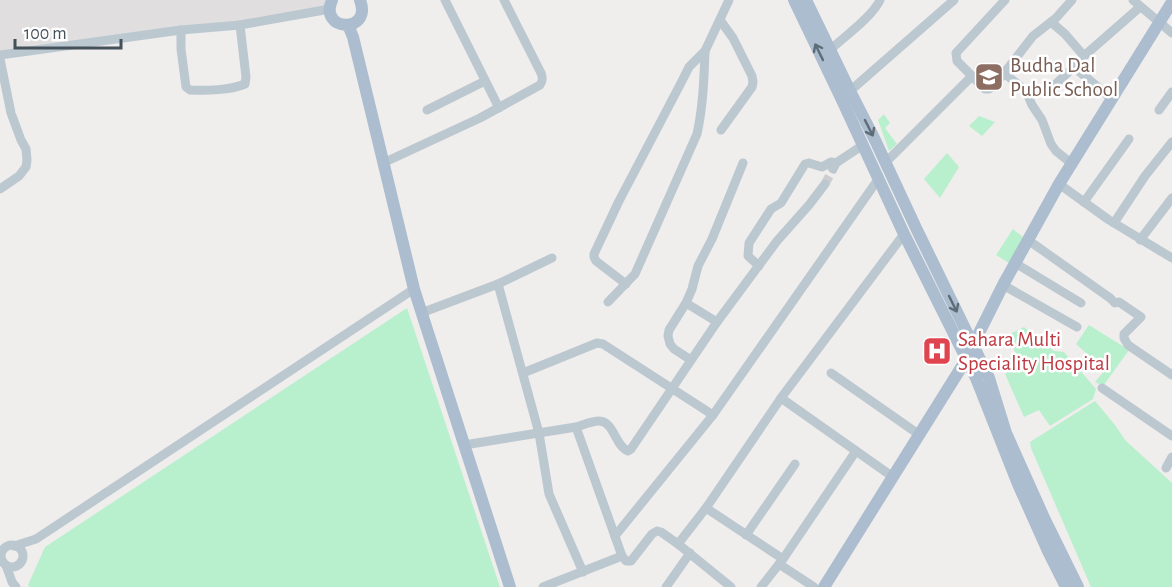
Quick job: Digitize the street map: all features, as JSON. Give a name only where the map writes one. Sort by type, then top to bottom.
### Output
[{"type":"main road","points":[[331,4],[333,19],[337,23],[348,25],[358,21],[361,16],[360,0]]},
{"type":"main road","points":[[794,0],[879,178],[893,195],[970,346],[988,406],[1018,484],[1078,587]]},
{"type":"main road","points":[[806,0],[885,163],[904,234],[970,346]]},
{"type":"main road","points":[[824,587],[970,346],[1059,184],[1172,2]]},
{"type":"main road","points":[[348,25],[353,37],[414,289],[510,587]]},
{"type":"main road","points":[[815,587],[890,475],[914,431],[970,346]]},
{"type":"main road","points":[[1042,526],[1065,587]]},
{"type":"street","points":[[445,0],[499,108]]},
{"type":"street","points":[[384,163],[480,118],[540,85],[543,78],[504,0]]},
{"type":"street","points":[[626,284],[596,261],[594,254],[682,81],[690,67],[705,51],[729,0]]},
{"type":"street","points":[[830,50],[868,16],[880,0]]},
{"type":"street","points":[[850,91],[954,0]]},
{"type":"street","points":[[1005,0],[956,53],[957,61],[985,89],[989,90],[1033,36],[1051,22],[1072,0]]},
{"type":"street","points":[[1047,92],[1136,3],[1172,33]]},
{"type":"street","points":[[0,189],[19,176],[26,167],[27,160],[26,149],[11,112],[0,57],[181,30],[240,25],[331,4]]},
{"type":"street","points":[[720,20],[733,38],[753,82],[752,87],[721,130]]},
{"type":"street","points":[[1051,22],[1084,56]]},
{"type":"street","points":[[181,30],[186,87],[190,90],[205,90],[245,84],[240,25]]},
{"type":"street","points":[[608,302],[635,274],[697,134],[703,92],[705,51]]},
{"type":"street","points":[[1074,67],[1112,99]]},
{"type":"street","points":[[1004,73],[1026,91],[1042,120],[1051,144],[1072,164]]},
{"type":"street","points":[[885,163],[971,76]]},
{"type":"street","points":[[427,110],[485,81]]},
{"type":"street","points":[[1159,110],[1172,92]]},
{"type":"street","points":[[1083,202],[1129,139]]},
{"type":"street","points":[[1114,223],[1145,176],[1172,142]]},
{"type":"street","points":[[759,266],[748,256],[749,243],[771,209],[781,203],[805,164],[822,167],[828,163],[835,166],[863,145]]},
{"type":"street","points":[[691,360],[669,344],[669,330],[686,303],[698,266],[712,239],[743,163]]},
{"type":"street","points":[[615,536],[712,415],[879,178]]},
{"type":"street","points":[[464,445],[576,427],[599,420],[610,427],[623,449],[628,451],[717,322],[777,241],[825,184]]},
{"type":"street","points":[[1059,184],[1140,240],[1171,256]]},
{"type":"street","points":[[1140,240],[1172,198]]},
{"type":"street","points":[[678,544],[706,508],[781,398],[904,234]]},
{"type":"street","points":[[1028,240],[1115,303],[1119,302],[1141,317],[1124,334],[1125,341],[1172,375]]},
{"type":"street","points":[[421,313],[498,284],[552,258]]},
{"type":"street","points":[[1015,263],[1082,303]]},
{"type":"street","points":[[498,284],[540,433],[549,494],[583,572]]},
{"type":"street","points":[[1003,285],[1077,327]]},
{"type":"street","points":[[16,587],[1,559],[1,552],[7,547],[36,539],[414,289]]},
{"type":"street","points":[[686,303],[717,322]]},
{"type":"street","points":[[523,373],[597,343],[603,344],[712,415]]},
{"type":"street","points":[[831,373],[914,431]]},
{"type":"street","points":[[1102,388],[1172,436]]},
{"type":"street","points":[[781,398],[890,475]]},
{"type":"street","points":[[576,427],[622,556],[626,561],[631,561],[652,534],[657,531],[662,532],[731,587]]},
{"type":"street","points":[[761,587],[781,562],[856,451]]},
{"type":"street","points":[[1166,468],[1172,457]]},
{"type":"street","points":[[746,535],[795,464]]},
{"type":"street","points":[[706,508],[815,587]]},
{"type":"street","points":[[6,565],[12,567],[20,561],[36,539]]},
{"type":"street","points":[[14,546],[20,549],[22,555],[16,587]]},
{"type":"street","points":[[666,587],[690,553]]},
{"type":"street","points":[[543,587],[622,556]]},
{"type":"shaded area","points":[[0,0],[325,0],[325,10],[0,57]]},
{"type":"green space","points":[[884,114],[890,123],[885,128],[897,144],[889,151],[878,120]]},
{"type":"green space","points":[[979,116],[995,122],[982,136],[969,126]]},
{"type":"green space","points":[[947,153],[959,167],[940,198],[924,179]]},
{"type":"green space","points":[[1013,229],[1023,237],[1009,263],[996,255]]},
{"type":"green space","points":[[407,308],[500,587],[30,587],[28,585],[45,547]]},
{"type":"green space","points":[[1089,325],[1129,350],[1103,386],[1095,382],[1105,370],[1076,344]]},
{"type":"green space","points":[[1024,327],[1054,351],[1064,352],[1096,389],[1093,399],[1050,426],[1039,410],[1024,417],[1005,374],[1015,367],[1009,359],[1015,352],[1008,335]]},
{"type":"green space","points":[[1095,401],[1125,440],[1172,483],[1172,587],[1091,587],[1031,448],[1030,442]]},
{"type":"tunnel","points":[[825,184],[833,169]]},
{"type":"place","name":"Budha Dal Public School","points":[[989,77]]},
{"type":"place","name":"Sahara Multi Speciality Hospital","points":[[937,351]]}]
